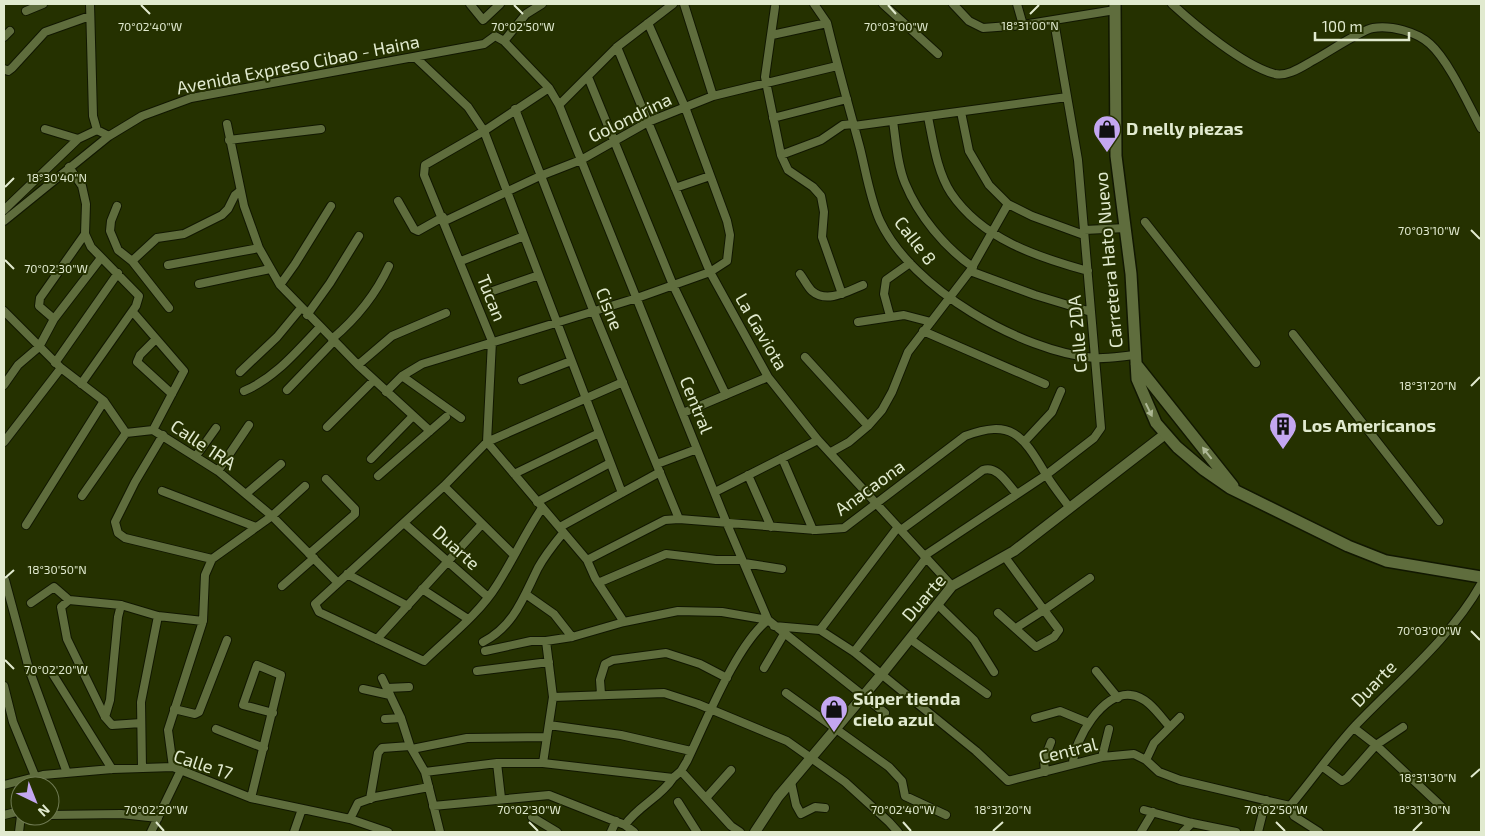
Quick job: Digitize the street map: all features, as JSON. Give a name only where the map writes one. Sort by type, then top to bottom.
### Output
[{"type":"main road","name":"Carretera Hato Nuevo","points":[[1115,7],[1116,156],[1126,228],[1136,359],[1140,389],[1149,410],[1164,435],[1204,470],[1237,492],[1368,555],[1386,562],[1481,576]]},
{"type":"main road","name":"Carretera Hato Nuevo","points":[[1136,359],[1237,492]]},
{"type":"street","points":[[26,11],[34,6],[43,4]]},
{"type":"street","points":[[90,4],[93,116],[97,130],[109,136]]},
{"type":"street","points":[[470,4],[483,20],[500,4]]},
{"type":"street","points":[[504,41],[526,14],[542,4]]},
{"type":"street","points":[[559,105],[618,48],[672,4]]},
{"type":"street","points":[[684,4],[713,96]]},
{"type":"street","name":"Calle 8","points":[[814,4],[827,24],[880,221],[910,263],[929,282],[951,299],[997,327],[1059,351],[1095,358],[1136,359]]},
{"type":"street","points":[[883,4],[938,54]]},
{"type":"street","points":[[954,4],[968,21],[977,27],[1022,26],[1054,21],[1115,7]]},
{"type":"street","points":[[1017,4],[1022,26]]},
{"type":"street","points":[[1172,4],[1227,49],[1276,74],[1288,73],[1303,66],[1372,28],[1397,28],[1417,36],[1430,44],[1440,57],[1481,128]]},
{"type":"street","points":[[775,7],[765,69],[766,83],[781,155],[788,170],[813,187],[821,196],[824,212],[822,238],[842,294]]},
{"type":"street","points":[[4,69],[8,71],[12,68],[45,32],[90,16]]},
{"type":"street","name":"Calle 2DA","points":[[854,652],[926,557],[1046,475],[1094,438],[1101,428],[1102,416],[1095,358],[1078,160],[1054,21]]},
{"type":"street","points":[[386,392],[402,376],[422,364],[556,321],[637,298],[710,272],[727,261],[730,235],[727,221],[685,108],[648,23]]},
{"type":"street","points":[[772,35],[827,24]]},
{"type":"street","points":[[4,37],[10,30]]},
{"type":"street","name":"Avenida Expreso Cibao - Haina","points":[[4,221],[109,136],[142,116],[191,98],[484,44],[495,36],[504,41]]},
{"type":"street","name":"Central","points":[[504,41],[550,88],[559,105],[727,524],[771,623],[886,713]]},
{"type":"street","name":"La Gaviota","points":[[618,48],[710,272],[768,377],[818,440],[878,503],[952,586]]},
{"type":"street","points":[[415,57],[468,107],[484,131],[622,493]]},
{"type":"street","name":"Golondrina","points":[[398,201],[414,229],[418,231],[540,176],[581,160],[648,122],[713,96],[837,66]]},
{"type":"street","points":[[588,76],[673,285],[726,395]]},
{"type":"street","name":"Tucan","points":[[487,442],[492,341],[444,219],[424,175],[425,165],[484,131],[515,109],[550,88]]},
{"type":"street","points":[[781,155],[821,140],[843,125],[893,121],[1067,97]]},
{"type":"street","points":[[773,118],[846,99]]},
{"type":"street","name":"Cisne","points":[[515,109],[540,176],[679,519]]},
{"type":"street","points":[[961,112],[968,151],[989,185],[1008,204],[1032,216],[1084,232],[1126,228]]},
{"type":"street","points":[[928,116],[936,157],[951,193],[977,220],[1004,241],[1051,261],[1088,271]]},
{"type":"street","points":[[893,121],[897,152],[904,181],[910,194],[929,224],[958,257],[972,269],[1035,295],[1091,312]]},
{"type":"street","points":[[227,124],[240,191],[259,248],[280,285],[307,315],[358,365],[430,431]]},
{"type":"street","points":[[45,129],[78,139]]},
{"type":"street","points":[[230,140],[321,129]]},
{"type":"street","points":[[4,210],[78,139],[97,130]]},
{"type":"street","points":[[69,167],[82,186],[86,204],[85,234],[91,247],[139,296],[139,301],[133,312],[80,384]]},
{"type":"street","points":[[675,188],[710,176]]},
{"type":"street","points":[[132,261],[157,238],[184,234],[222,215],[228,209],[234,195],[240,191]]},
{"type":"street","points":[[831,452],[849,442],[868,426],[886,402],[908,352],[923,330],[951,299],[972,269],[1008,204]]},
{"type":"street","points":[[117,206],[111,221],[110,231],[118,250],[132,261],[169,308]]},
{"type":"street","points":[[280,285],[331,206]]},
{"type":"street","points":[[1145,222],[1256,363]]},
{"type":"street","points":[[54,319],[39,306],[40,298],[85,234]]},
{"type":"street","points":[[307,315],[330,283],[359,236]]},
{"type":"street","points":[[460,261],[524,236]]},
{"type":"street","points":[[168,265],[259,248]]},
{"type":"street","points":[[4,386],[18,365],[39,347],[54,319],[101,258]]},
{"type":"street","points":[[890,316],[884,294],[886,280],[910,263]]},
{"type":"street","points":[[287,390],[364,308],[378,290],[389,266]]},
{"type":"street","points":[[199,284],[270,269]]},
{"type":"street","points":[[55,362],[118,273]]},
{"type":"street","points":[[800,274],[811,290],[820,295],[842,294],[863,285]]},
{"type":"street","points":[[488,293],[539,275]]},
{"type":"street","points":[[240,372],[276,338],[301,308]]},
{"type":"street","points":[[4,311],[61,368],[104,401],[126,432],[82,496]]},
{"type":"street","points":[[133,312],[184,371],[153,430]]},
{"type":"street","points":[[358,365],[392,336],[446,314]]},
{"type":"street","points":[[858,322],[890,316],[908,315],[931,322]]},
{"type":"street","points":[[244,391],[254,387],[281,367],[320,327]]},
{"type":"street","points":[[923,330],[1045,384]]},
{"type":"street","points":[[1293,334],[1439,521]]},
{"type":"street","points":[[156,338],[140,355],[137,362],[172,394]]},
{"type":"street","points":[[805,357],[868,426]]},
{"type":"street","points":[[522,380],[571,361]]},
{"type":"street","points":[[4,442],[7,430],[61,368]]},
{"type":"street","points":[[402,376],[461,418]]},
{"type":"street","points":[[683,413],[768,377]]},
{"type":"street","points":[[327,427],[374,380]]},
{"type":"street","points":[[610,463],[540,505],[496,587],[468,619],[424,661],[319,612],[315,604],[444,486],[487,442],[623,382]]},
{"type":"street","points":[[1025,441],[1052,412],[1062,391]]},
{"type":"street","points":[[26,525],[104,401]]},
{"type":"street","points":[[371,459],[413,416]]},
{"type":"street","points":[[378,476],[446,417]]},
{"type":"street","points":[[218,471],[249,425]]},
{"type":"street","points":[[196,456],[216,428]]},
{"type":"street","name":"Anacaona","points":[[587,560],[665,520],[679,519],[814,530],[844,528],[965,436],[1000,428],[1012,432],[1025,441],[1046,475],[1070,508]]},
{"type":"street","name":"Calle 1RA","points":[[126,432],[153,430],[218,471],[272,516],[338,583]]},
{"type":"street","points":[[514,474],[599,433]]},
{"type":"street","name":"Duarte","points":[[755,832],[778,797],[882,675],[952,586],[1005,557],[1164,435]]},
{"type":"street","points":[[163,436],[135,482],[115,522],[115,527],[125,538],[212,559]]},
{"type":"street","points":[[714,492],[818,440]]},
{"type":"street","points":[[487,442],[587,560],[598,583],[624,622]]},
{"type":"street","points":[[483,642],[496,636],[508,623],[527,595],[548,552],[562,530],[658,468],[697,449]]},
{"type":"street","points":[[782,458],[814,530]]},
{"type":"street","points":[[247,494],[281,464]]},
{"type":"street","points":[[820,630],[900,528],[983,470],[988,468],[996,471],[1017,494]]},
{"type":"street","points":[[748,475],[770,527]]},
{"type":"street","points":[[282,586],[355,514],[355,509],[326,479]]},
{"type":"street","points":[[151,832],[177,769],[168,730],[204,621],[205,575],[212,559],[272,516],[306,486]]},
{"type":"street","points":[[444,486],[514,555]]},
{"type":"street","points":[[162,491],[256,527]]},
{"type":"street","name":"Duarte","points":[[404,523],[447,563],[488,597]]},
{"type":"street","points":[[376,640],[482,524]]},
{"type":"street","points":[[598,583],[666,554],[743,561],[782,569]]},
{"type":"street","points":[[998,613],[1034,646],[1041,646],[1054,637],[1059,630],[1005,557]]},
{"type":"street","points":[[347,574],[408,606]]},
{"type":"street","points":[[1016,628],[1090,578]]},
{"type":"street","points":[[5,580],[29,669],[68,773]]},
{"type":"street","name":"Duarte","points":[[1290,806],[1354,728],[1441,639],[1468,606],[1481,584]]},
{"type":"street","points":[[31,603],[54,587],[67,601],[121,605],[158,616],[204,621]]},
{"type":"street","points":[[422,590],[468,619]]},
{"type":"street","points":[[527,595],[554,614],[572,637]]},
{"type":"street","points":[[67,601],[61,607],[67,639],[105,717],[112,725],[141,722]]},
{"type":"street","points":[[937,604],[974,640],[994,672]]},
{"type":"street","points":[[105,717],[110,700],[118,617],[121,605]]},
{"type":"street","points":[[485,652],[531,641],[572,637],[624,622],[678,611],[722,612],[771,623],[820,630],[854,652],[882,675]]},
{"type":"street","points":[[142,768],[141,702],[158,616]]},
{"type":"street","points":[[625,824],[634,812],[667,786],[681,771],[727,678],[757,629],[771,623]]},
{"type":"street","points":[[764,668],[784,634]]},
{"type":"street","points":[[910,639],[987,694]]},
{"type":"street","points":[[174,709],[195,714],[199,712],[227,640]]},
{"type":"street","points":[[543,763],[553,696],[546,641]]},
{"type":"street","points":[[601,694],[600,680],[605,664],[613,660],[644,656],[666,654],[682,657],[727,678]]},
{"type":"street","points":[[477,671],[548,662]]},
{"type":"street","points":[[251,798],[273,713],[282,675],[257,664],[243,705],[273,713]]},
{"type":"street","points":[[1096,671],[1118,698]]},
{"type":"street","points":[[52,673],[112,769]]},
{"type":"street","name":"Central","points":[[882,675],[976,751],[1006,780],[1020,780],[1073,763],[1102,757],[1134,754],[1146,760],[1159,772],[1180,780],[1290,806]]},
{"type":"street","points":[[382,678],[401,718],[411,747],[425,772],[440,832]]},
{"type":"street","points":[[4,686],[7,711],[35,776]]},
{"type":"street","points":[[363,689],[389,691],[409,687]]},
{"type":"street","points":[[553,696],[664,693],[683,698],[780,738],[811,757],[846,782],[898,832]]},
{"type":"street","points":[[786,693],[888,767],[902,782],[905,796],[946,815]]},
{"type":"street","points":[[1073,763],[1074,750],[1094,714],[1118,698],[1131,695],[1143,701],[1153,708],[1169,726]]},
{"type":"street","points":[[1035,718],[1060,711],[1089,723]]},
{"type":"street","points":[[1146,760],[1154,743],[1180,717]]},
{"type":"street","points":[[384,719],[401,718]]},
{"type":"street","points":[[550,725],[621,735],[691,751]]},
{"type":"street","points":[[1323,766],[1342,781],[1347,778],[1376,744],[1403,727]]},
{"type":"street","points":[[1354,728],[1376,744],[1443,808]]},
{"type":"street","points":[[216,729],[264,748]]},
{"type":"street","points":[[1102,757],[1109,730]]},
{"type":"street","points":[[370,799],[378,753],[382,748],[411,747],[467,738],[548,737]]},
{"type":"street","points":[[1045,772],[1044,760],[1051,742]]},
{"type":"street","points":[[425,772],[497,763],[543,763],[673,778]]},
{"type":"street","points":[[497,763],[501,798]]},
{"type":"street","name":"Calle 17","points":[[35,776],[112,769],[177,769],[251,798],[350,819],[388,832]]},
{"type":"street","points":[[706,798],[731,770]]},
{"type":"street","points":[[681,771],[731,826],[740,832]]},
{"type":"street","points":[[791,782],[796,805],[801,814],[815,807],[825,808]]},
{"type":"street","points":[[350,819],[356,804],[370,799],[429,787]]},
{"type":"street","points":[[433,806],[501,798],[549,795],[625,824],[634,832]]},
{"type":"street","points":[[1258,832],[1266,800]]},
{"type":"street","points":[[678,802],[697,832]]},
{"type":"street","points":[[1290,806],[1294,816],[1319,832]]},
{"type":"street","points":[[294,832],[302,809]]},
{"type":"street","points":[[1144,810],[1234,832]]},
{"type":"street","points":[[1141,832],[1153,812]]},
{"type":"street","points":[[60,815],[121,814],[158,818]]},
{"type":"street","points":[[532,817],[557,832]]},
{"type":"street","points":[[611,832],[616,821]]},
{"type":"street","points":[[1184,832],[1192,823]]},
{"type":"place","name":"D nelly piezas","points":[[1107,153]]},
{"type":"place","name":"Los Americanos","points":[[1283,450]]},
{"type":"place","name":"Súper tienda cielo azul","points":[[834,733]]}]
